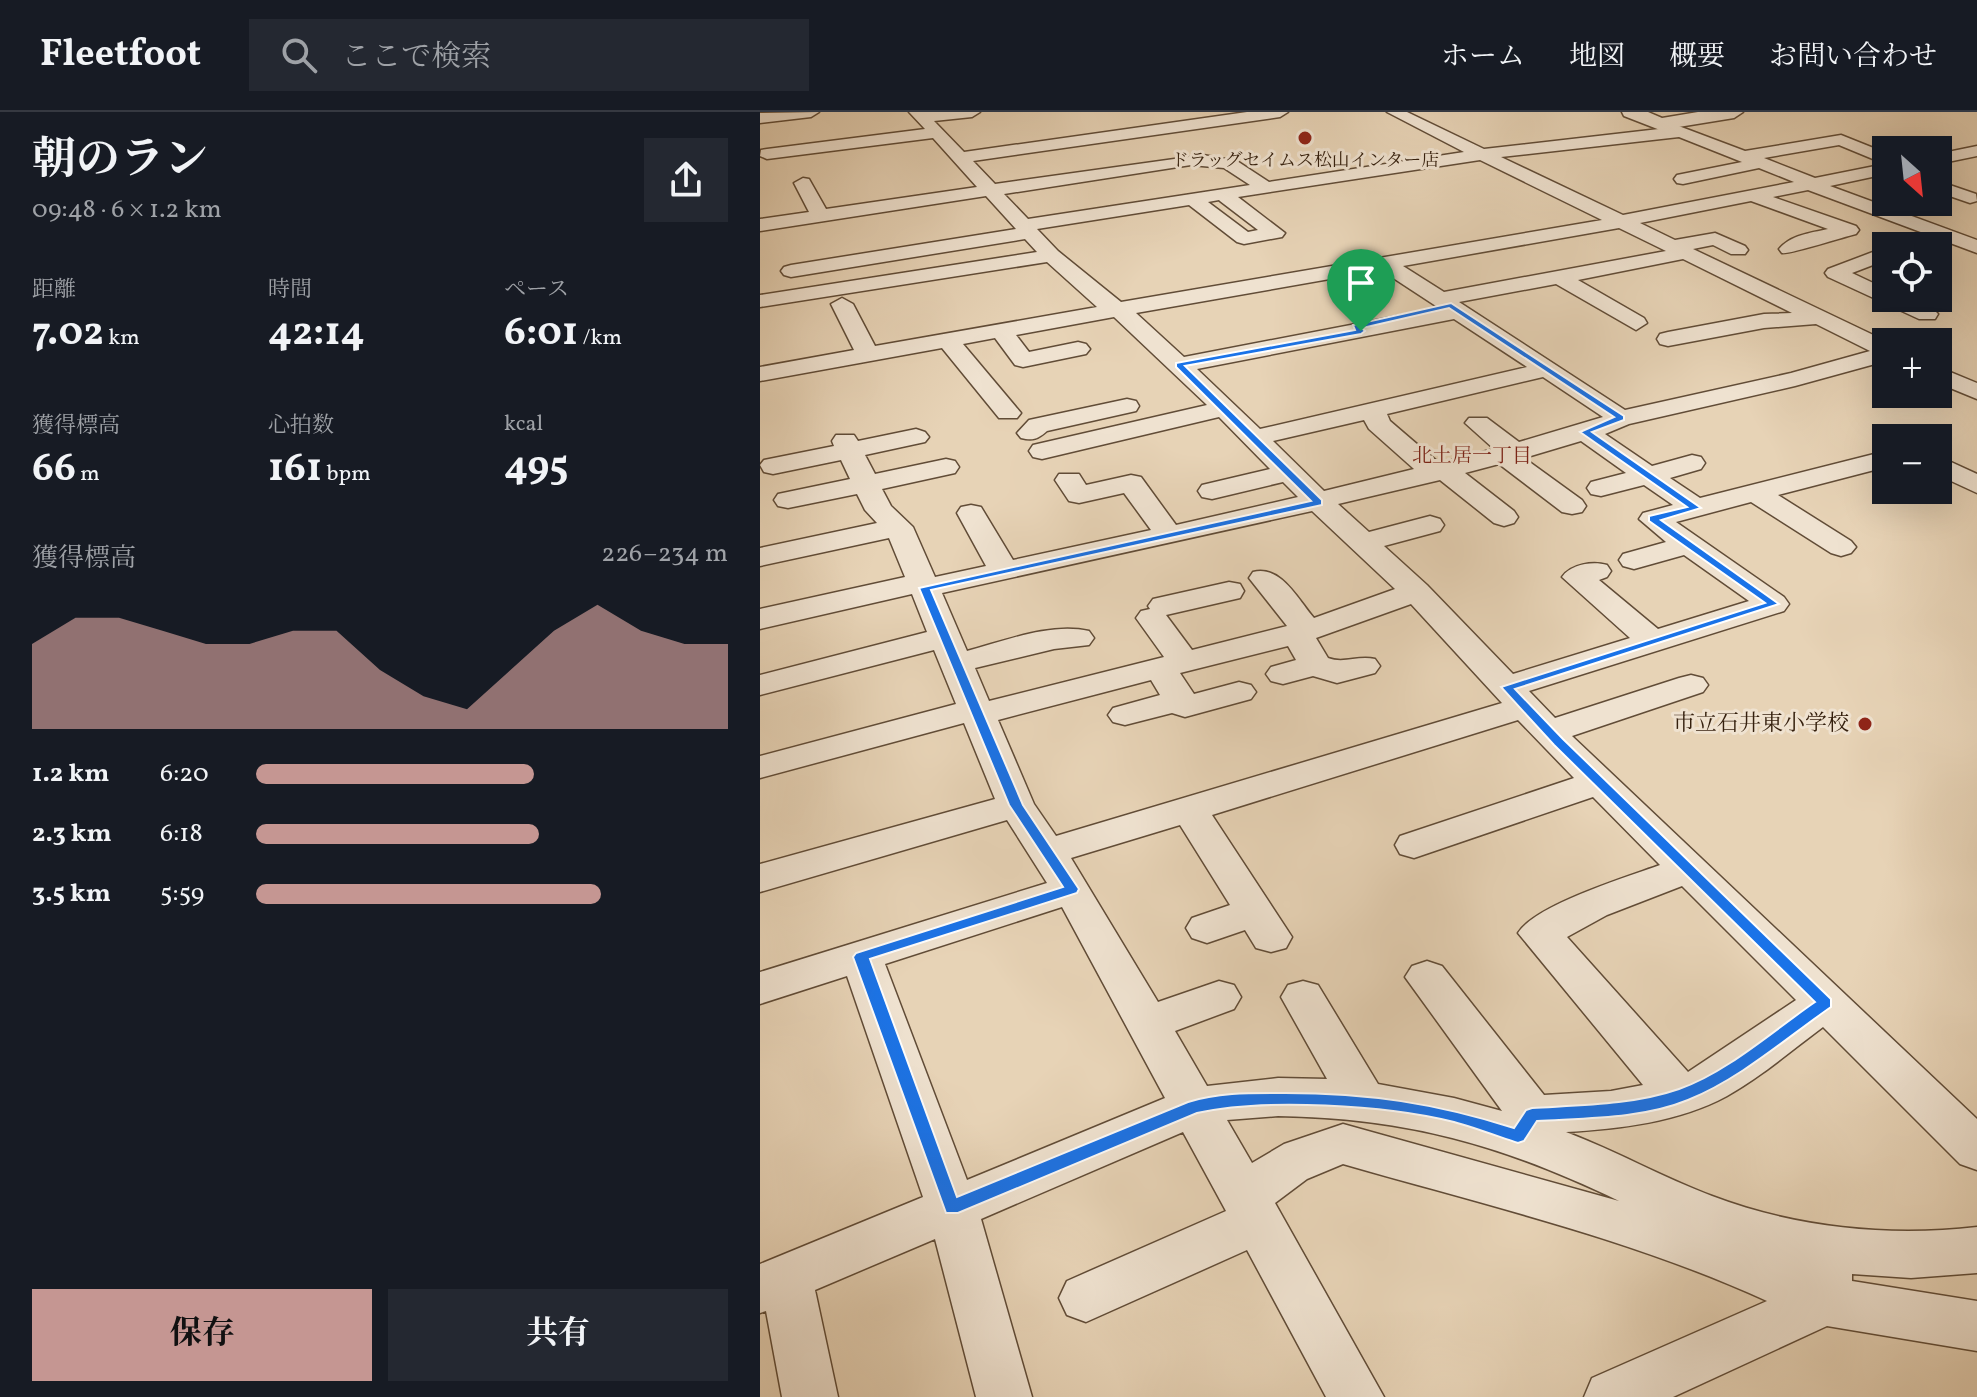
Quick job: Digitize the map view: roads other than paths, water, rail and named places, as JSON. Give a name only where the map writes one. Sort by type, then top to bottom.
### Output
[{"type":"street","points":[[765,122],[787,113],[811,112]]},
{"type":"street","points":[[767,154],[972,112]]},
{"type":"street","points":[[959,158],[1088,140],[1158,134],[1174,118],[1209,112]]},
{"type":"street","points":[[1174,118],[1280,112]]},
{"type":"street","points":[[1395,112],[1872,345]]},
{"type":"street","points":[[1631,112],[1752,160],[1812,191],[1977,247]]},
{"type":"street","points":[[1660,124],[1734,112]]},
{"type":"street","points":[[760,225],[820,215],[862,228],[907,196],[993,190],[1122,165],[1201,144],[1174,118]]},
{"type":"street","points":[[925,121],[993,190],[1045,253],[1107,304],[1121,311],[1215,398],[1319,502],[1416,592],[1599,782],[1977,1150]]},
{"type":"street","points":[[932,283],[1045,253],[1191,198],[1483,154],[1679,132]]},
{"type":"street","points":[[1088,140],[1122,165],[1211,159],[1242,167],[1264,187]]},
{"type":"street","points":[[1683,179],[1841,140],[1872,159]]},
{"type":"street","points":[[1829,151],[1872,163]]},
{"type":"street","points":[[1952,156],[1977,151]]},
{"type":"street","points":[[760,373],[948,341],[999,325],[1121,311],[1622,222],[1778,191],[1812,191],[1872,170]]},
{"type":"street","points":[[784,196],[806,188],[820,215]]},
{"type":"street","points":[[1567,195],[1603,189]]},
{"type":"street","points":[[1952,191],[1970,198]]},
{"type":"street","points":[[1753,196],[1872,237]]},
{"type":"street","points":[[1191,198],[1244,238],[1275,233],[1226,197]]},
{"type":"street","points":[[785,221],[799,245]]},
{"type":"street","points":[[1849,230],[1804,240],[1790,248],[1850,265]]},
{"type":"street","points":[[1254,236],[1310,275]]},
{"type":"street","points":[[1179,365],[1355,328],[1715,239],[1738,250]]},
{"type":"street","points":[[1872,247],[1835,273],[1872,291]]},
{"type":"street","points":[[1352,250],[1451,305],[1621,418]]},
{"type":"street","points":[[773,274],[812,271],[902,252],[1045,253]]},
{"type":"street","points":[[902,252],[920,258],[932,283]]},
{"type":"street","points":[[1952,257],[1961,261],[1977,260]]},
{"type":"street","points":[[1199,276],[1219,293]]},
{"type":"street","points":[[1559,277],[1636,323]]},
{"type":"street","points":[[760,301],[932,283],[1021,283]]},
{"type":"street","points":[[842,304],[868,354]]},
{"type":"street","points":[[1922,312],[1927,314]]},
{"type":"street","points":[[1668,339],[1764,321],[1821,318]]},
{"type":"street","points":[[999,325],[1023,360],[1078,349]]},
{"type":"street","points":[[948,341],[997,415],[1043,406]]},
{"type":"street","points":[[760,619],[1004,571],[1319,502],[1510,453],[1585,432],[1621,418],[1749,389],[1872,356]]},
{"type":"street","points":[[1212,491],[1271,454],[1373,409],[1547,369]]},
{"type":"street","points":[[1719,372],[1749,389]]},
{"type":"street","points":[[1952,380],[1977,392]]},
{"type":"street","points":[[1548,394],[1576,388]]},
{"type":"street","points":[[1036,442],[1215,398]]},
{"type":"street","points":[[1373,409],[1378,424],[1504,517]]},
{"type":"street","points":[[1478,423],[1510,453],[1579,502],[1647,475],[1692,463]]},
{"type":"street","points":[[1585,432],[1696,508]]},
{"type":"street","points":[[773,466],[848,446],[916,437]]},
{"type":"street","points":[[848,446],[879,510],[899,527],[1016,805],[1072,889],[1356,1397]]},
{"type":"street","points":[[1227,463],[1271,454]]},
{"type":"street","points":[[1527,709],[1654,642],[1773,604],[1653,519],[1872,463]]},
{"type":"street","points":[[788,500],[946,467]]},
{"type":"street","points":[[1952,472],[1977,485]]},
{"type":"street","points":[[1069,480],[1079,495],[1131,483],[1169,535]]},
{"type":"street","points":[[1756,493],[1841,547]]},
{"type":"street","points":[[971,513],[1004,571]]},
{"type":"street","points":[[1362,543],[1430,525]]},
{"type":"street","points":[[760,557],[899,527]]},
{"type":"street","points":[[1634,560],[1690,544]]},
{"type":"street","points":[[1596,571],[1577,577],[1654,642]]},
{"type":"street","points":[[1264,578],[1302,632],[1315,665]]},
{"type":"street","points":[[760,767],[1302,632],[1416,592]]},
{"type":"street","points":[[1239,692],[1185,707],[1158,612],[1218,593],[1245,646]]},
{"type":"street","points":[[760,685],[952,650],[1078,638]]},
{"type":"street","points":[[1283,674],[1315,665],[1337,673],[1363,666]]},
{"type":"street","points":[[1047,852],[1527,709],[1691,685]]},
{"type":"street","points":[[1125,715],[1181,700]]},
{"type":"street","points":[[1415,846],[1599,782]]},
{"type":"street","points":[[760,878],[1016,805]]},
{"type":"street","points":[[1190,811],[1263,925],[1207,928]]},
{"type":"street","points":[[1681,1096],[1539,933],[1593,905],[1688,869]]},
{"type":"street","points":[[760,988],[1072,889]]},
{"type":"street","points":[[861,957],[952,1207],[1004,1397]]},
{"type":"street","points":[[1427,977],[1525,1125],[1714,1219],[1802,1244],[1871,1254],[1977,1250]]},
{"type":"street","points":[[1147,1023],[1219,997]]},
{"type":"street","points":[[1303,997],[1364,1102]]},
{"type":"street","points":[[810,1397],[773,1283],[1194,1107],[1228,1099],[1364,1102],[1525,1125],[1681,1096],[1712,1082],[1825,1003]]},
{"type":"street","points":[[1086,1298],[1252,1210],[1277,1169],[1310,1153],[1343,1144],[1597,1217],[1778,1279],[1824,1301],[1977,1326]]},
{"type":"street","points":[[1824,1301],[1827,1248]]},
{"type":"street","points":[[1612,1397],[1824,1301]]},
{"type":"place","name":"ドラッグセイムス松山インター店","points":[[1305,138]]},
{"type":"place","name":"市立石井東小学校","points":[[1865,724]]},
{"type":"district","name":"北土居一丁目","points":[[1472,457]]}]
